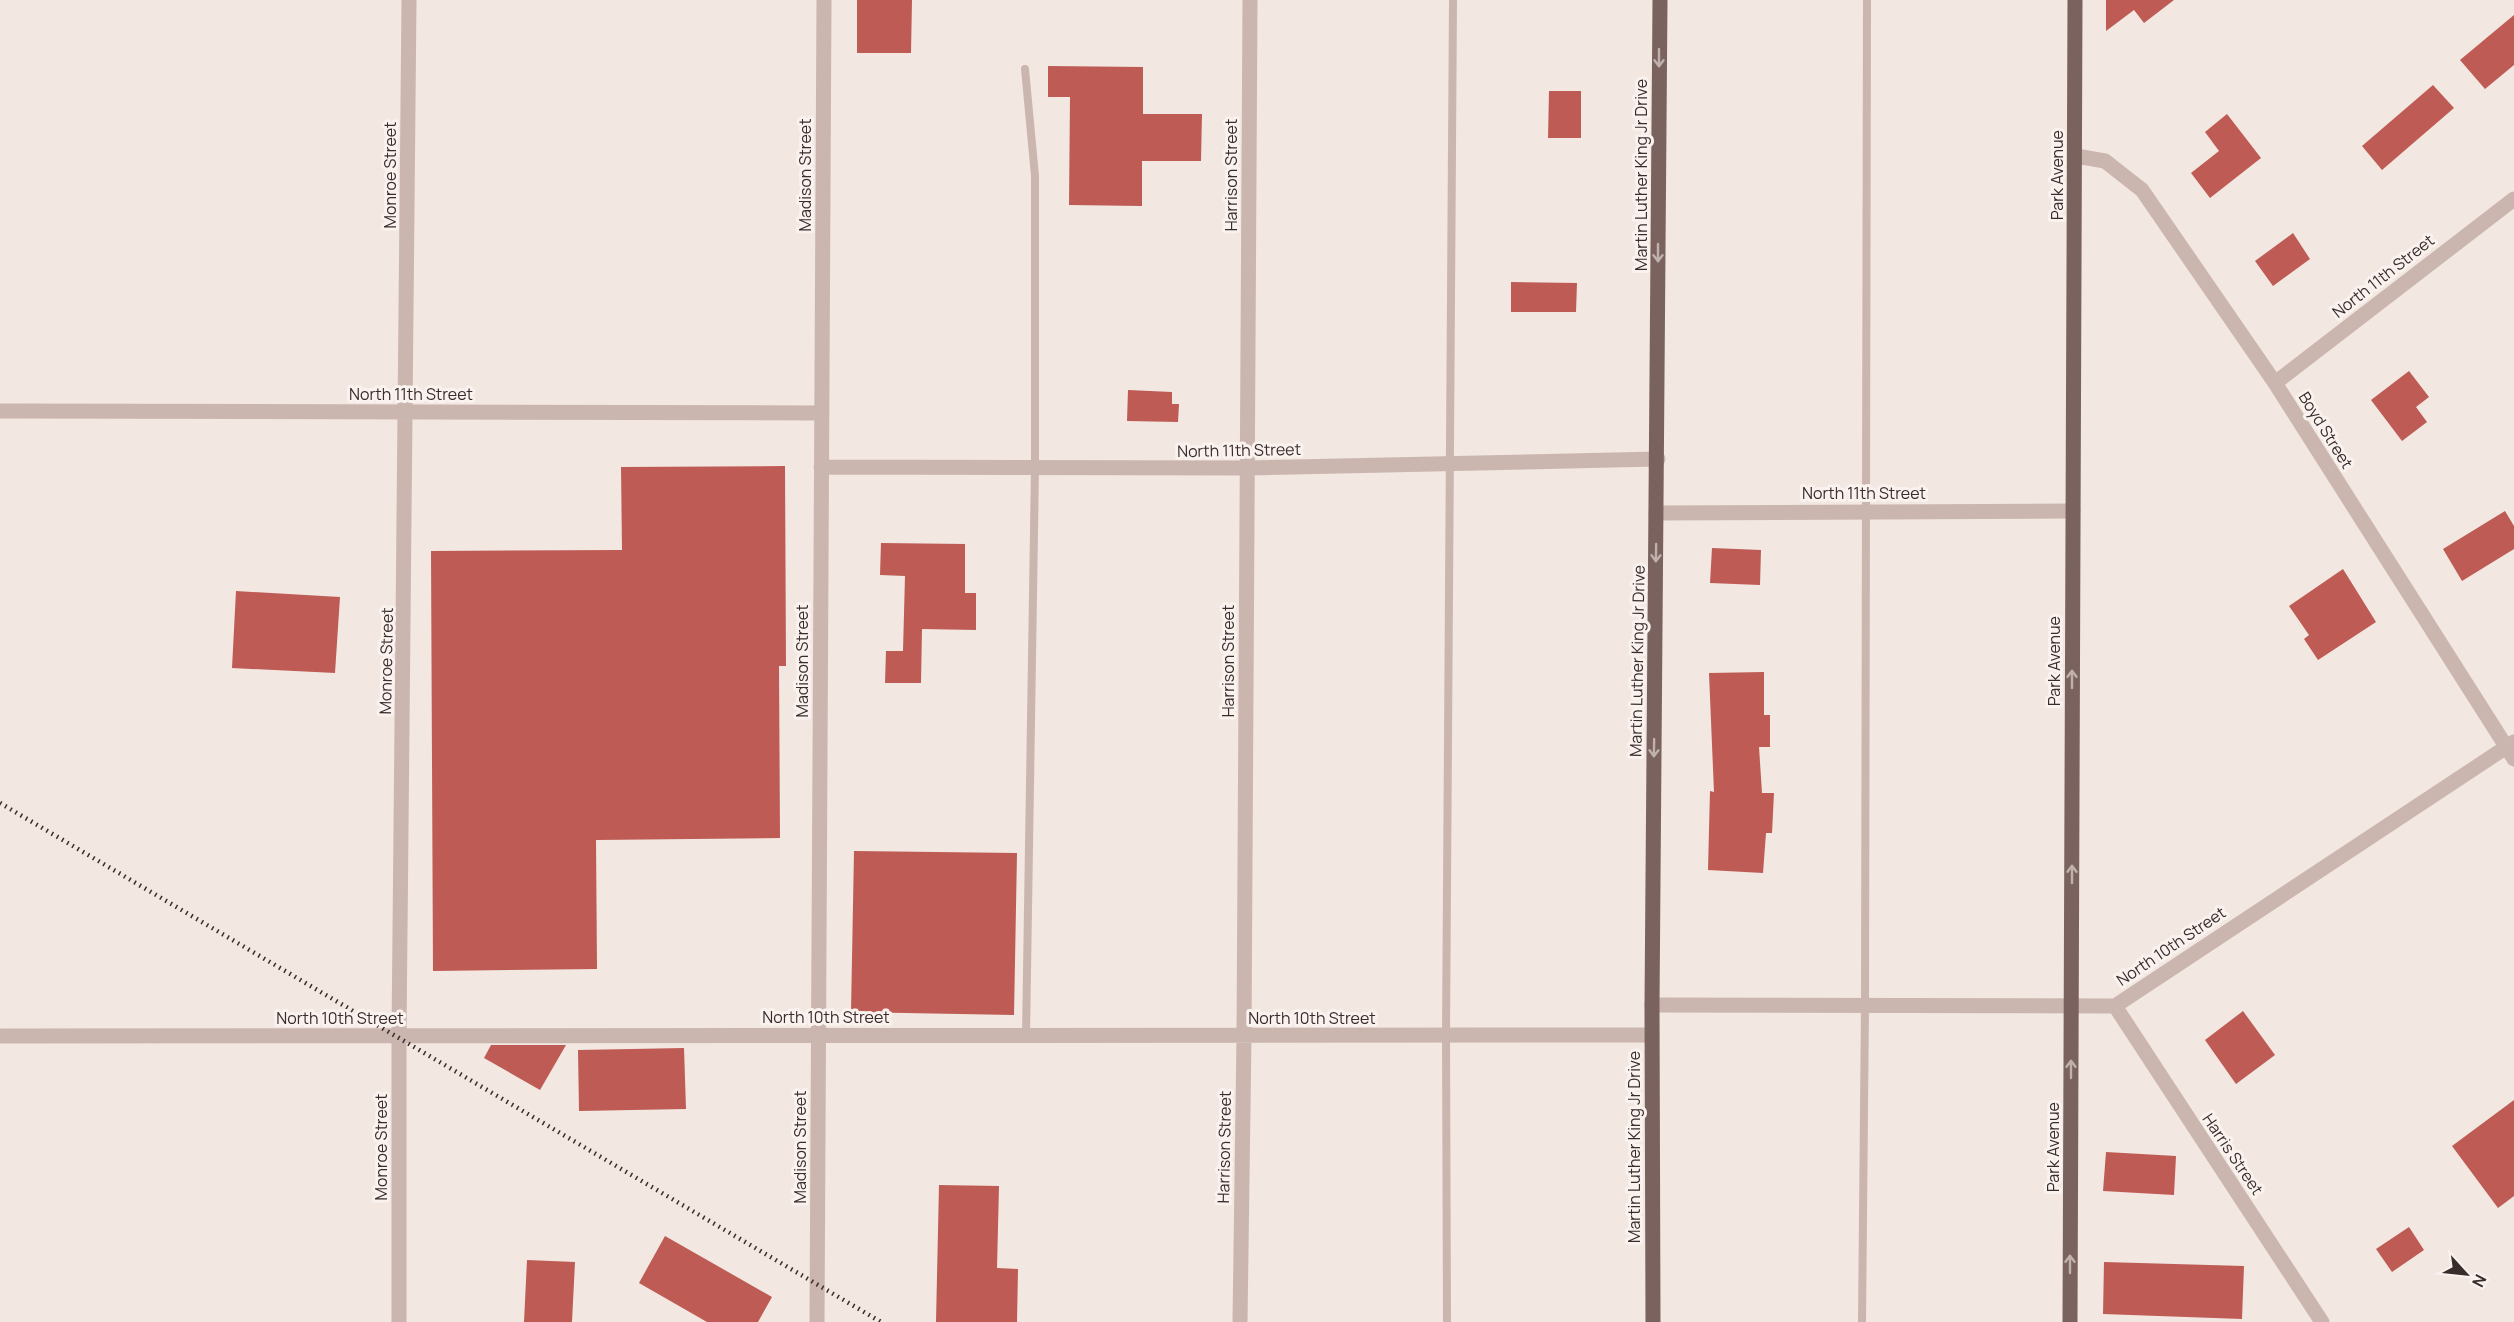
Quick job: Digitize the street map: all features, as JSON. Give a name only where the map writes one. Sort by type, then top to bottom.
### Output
[{"type":"main road","name":"Martin Luther King Jr Drive","points":[[1653,1322],[1652,1005],[1660,0]]},
{"type":"main road","name":"Park Avenue","points":[[2070,1322],[2075,0]]},
{"type":"street","name":"Monroe Street","points":[[399,1322],[399,1036],[407,412],[409,0]]},
{"type":"street","name":"Madison Street","points":[[817,1322],[824,0]]},
{"type":"street","name":"Harrison Street","points":[[1240,1322],[1244,1036],[1250,0]]},
{"type":"street","name":"Boyd Street","points":[[2076,156],[2105,161],[2142,190],[2275,383],[2512,750]]},
{"type":"street","name":"North 11th Street","points":[[2275,383],[2514,199]]},
{"type":"street","name":"North 11th Street","points":[[0,411],[822,413]]},
{"type":"street","name":"North 11th Street","points":[[821,467],[1247,468],[1658,459]]},
{"type":"street","name":"North 11th Street","points":[[1656,513],[1866,510],[2073,512]]},
{"type":"street","name":"North 10th Street","points":[[1652,1005],[2115,1006],[2512,750]]},
{"type":"street","name":"Harris Street","points":[[2115,1006],[2322,1322]]},
{"type":"street","name":"North 10th Street","points":[[0,1036],[1652,1035]]},
{"type":"lane","points":[[1447,1322],[1446,1035],[1453,0]]},
{"type":"lane","points":[[1862,1322],[1866,1005],[1867,0]]},
{"type":"lane","points":[[1025,69],[1035,176],[1035,468],[1026,1036]]},
{"type":"building","points":[[857,0],[912,0],[911,53],[857,53]]},
{"type":"building","points":[[2106,0],[2174,0],[2144,23],[2134,10],[2106,31]]},
{"type":"building","points":[[2514,15],[2514,65],[2485,89],[2460,60]]},
{"type":"building","points":[[1048,66],[1143,67],[1143,114],[1202,114],[1201,161],[1142,161],[1142,206],[1069,205],[1070,97],[1048,97]]},
{"type":"building","points":[[2433,85],[2454,108],[2382,170],[2362,146]]},
{"type":"building","points":[[1549,91],[1581,91],[1581,138],[1548,138]]},
{"type":"building","points":[[2227,114],[2261,158],[2210,198],[2191,173],[2219,151],[2205,132]]},
{"type":"building","points":[[2293,233],[2310,259],[2273,286],[2255,261]]},
{"type":"building","points":[[1511,282],[1577,283],[1576,312],[1511,312]]},
{"type":"building","points":[[2409,371],[2429,397],[2416,407],[2427,422],[2402,441],[2371,400]]},
{"type":"building","points":[[1128,390],[1172,392],[1172,404],[1179,404],[1178,422],[1127,421]]},
{"type":"building","points":[[785,466],[786,666],[779,666],[780,838],[596,840],[597,969],[433,971],[431,551],[622,550],[621,467]]},
{"type":"building","points":[[2505,511],[2514,526],[2514,549],[2462,581],[2443,549]]},
{"type":"building","points":[[881,543],[965,544],[965,593],[976,593],[976,630],[922,629],[921,683],[885,683],[886,651],[903,651],[905,576],[880,575]]},
{"type":"building","points":[[1712,548],[1761,550],[1760,585],[1710,583]]},
{"type":"building","points":[[2343,569],[2376,622],[2318,660],[2304,639],[2309,635],[2289,606]]},
{"type":"building","points":[[236,591],[340,597],[335,673],[232,668]]},
{"type":"building","points":[[1764,672],[1764,715],[1770,715],[1770,747],[1759,747],[1762,793],[1774,793],[1772,833],[1766,833],[1763,873],[1708,870],[1710,791],[1714,792],[1709,673]]},
{"type":"building","points":[[854,851],[1017,853],[1014,1015],[851,1012]]},
{"type":"building","points":[[2243,1011],[2275,1055],[2236,1084],[2205,1040]]},
{"type":"building","points":[[491,1045],[566,1045],[540,1090],[484,1058]]},
{"type":"building","points":[[684,1048],[686,1109],[579,1111],[578,1050]]},
{"type":"building","points":[[2514,1100],[2514,1196],[2498,1208],[2452,1146]]},
{"type":"building","points":[[2106,1152],[2176,1156],[2174,1195],[2103,1191]]},
{"type":"building","points":[[939,1185],[999,1186],[997,1268],[1018,1269],[1017,1322],[936,1322]]},
{"type":"building","points":[[2409,1227],[2424,1250],[2392,1272],[2376,1249]]},
{"type":"building","points":[[665,1236],[772,1297],[758,1322],[707,1322],[639,1283]]},
{"type":"building","points":[[527,1260],[575,1262],[572,1322],[524,1322]]},
{"type":"building","points":[[2104,1262],[2244,1266],[2242,1319],[2103,1314]]},
{"type":"railway","points":[[0,803],[881,1322]]}]
